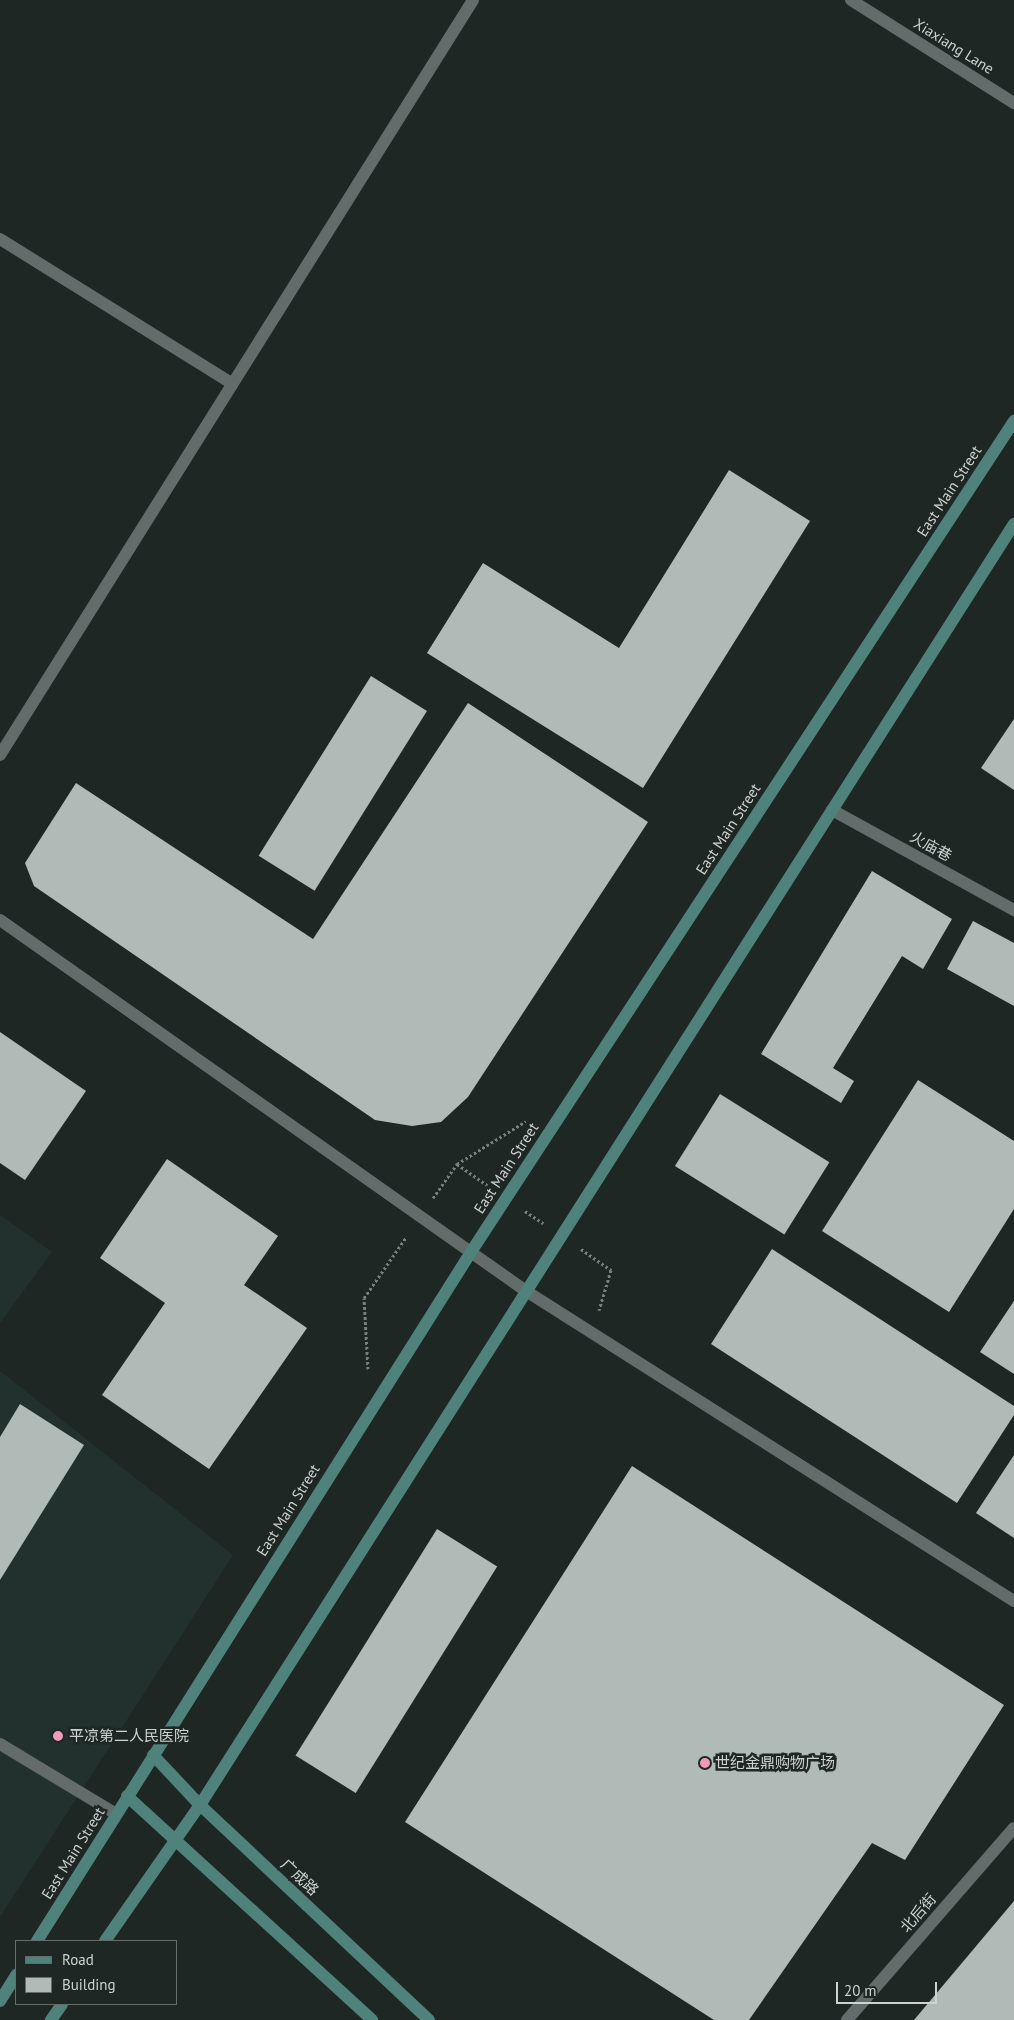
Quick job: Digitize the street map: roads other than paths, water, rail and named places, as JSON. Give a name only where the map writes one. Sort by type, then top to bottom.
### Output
[{"type":"main road","name":"East Main Street","points":[[38,1940],[471,1252],[1014,421]]},
{"type":"main road","points":[[106,1940],[200,1805],[1014,524]]},
{"type":"main road","name":"广成路","points":[[153,1755],[200,1805],[429,2020]]},
{"type":"main road","points":[[127,1796],[177,1837],[372,2020]]},
{"type":"main road","points":[[0,2001],[15,1977]]},
{"type":"main road","points":[[51,2020],[61,2005]]},
{"type":"street","points":[[0,755],[473,0]]},
{"type":"street","name":"Xiaxiang Lane","points":[[851,0],[1014,103]]},
{"type":"street","points":[[0,239],[233,384]]},
{"type":"street","name":"火庙巷","points":[[832,810],[1014,910]]},
{"type":"street","points":[[0,920],[526,1291],[1014,1602]]},
{"type":"street","points":[[0,1744],[116,1814]]},
{"type":"street","name":"北后街","points":[[847,2020],[1014,1828]]},
{"type":"place","name":"平凉第二人民医院","points":[[58,1736]]},
{"type":"place","name":"世纪金鼎购物广场","points":[[705,1763]]}]
